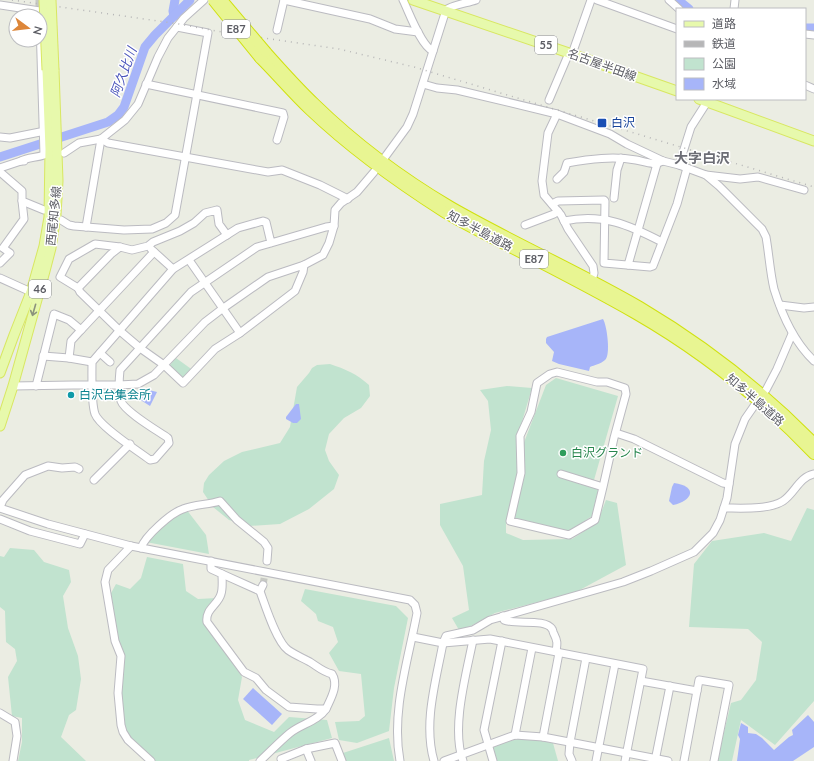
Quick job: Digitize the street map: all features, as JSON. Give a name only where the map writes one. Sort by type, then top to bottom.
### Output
[{"type":"highway","name":"知多半島道路","points":[[213,0],[310,110],[392,178],[447,213],[603,296],[677,339],[719,368],[762,404],[814,454]]},
{"type":"highway","name":"知多半島道路","points":[[222,0],[263,55],[320,109],[368,151],[397,172],[450,206],[600,285],[681,332],[723,362],[767,398],[814,443]]},
{"type":"main road","name":"西尾知多線","points":[[0,373],[31,292],[44,246],[49,217],[55,150],[51,0]]},
{"type":"main road","name":"名古屋半田線","points":[[413,0],[446,10],[676,91]]},
{"type":"main road","name":"西尾知多線","points":[[0,426],[13,386],[51,248],[56,215],[58,181],[45,48]]},
{"type":"main road","points":[[707,101],[814,141]]},
{"type":"street","points":[[0,168],[27,158],[40,157],[55,150],[79,143],[101,139],[116,128],[138,104],[168,38],[204,0]]},
{"type":"street","points":[[277,30],[284,0],[370,19],[395,29],[418,32]]},
{"type":"street","points":[[403,0],[418,32],[428,49],[433,51]]},
{"type":"street","points":[[385,157],[410,122],[446,10],[449,7],[467,4],[476,0]]},
{"type":"street","points":[[549,100],[591,0]]},
{"type":"street","points":[[597,0],[676,29]]},
{"type":"street","points":[[669,0],[678,8]]},
{"type":"street","points":[[0,5],[41,8]]},
{"type":"street","points":[[61,220],[69,225],[86,227],[129,230],[152,229],[166,223],[175,215],[208,33],[177,27]]},
{"type":"street","points":[[40,48],[42,133],[55,150]]},
{"type":"street","points":[[146,84],[283,113],[284,116],[277,140]]},
{"type":"street","points":[[423,84],[437,88],[457,90],[557,114],[610,134],[660,163]]},
{"type":"street","points":[[679,165],[691,127],[707,101]]},
{"type":"street","points":[[557,114],[548,133],[542,181],[544,194],[558,211],[568,229],[593,266],[593,277]]},
{"type":"street","points":[[0,137],[10,138],[42,133]]},
{"type":"street","points":[[101,139],[108,143],[268,172],[282,170],[320,185],[348,199]]},
{"type":"street","points":[[86,227],[101,139]]},
{"type":"street","points":[[614,198],[617,170],[621,158]]},
{"type":"street","points":[[557,180],[564,172],[567,163],[595,159],[621,158],[679,165],[706,175],[740,179],[758,177],[804,190]]},
{"type":"street","points":[[21,161],[43,160]]},
{"type":"street","points":[[628,265],[660,163]]},
{"type":"street","points":[[552,204],[558,201],[604,200],[604,263],[650,267],[653,266],[677,204],[687,168]]},
{"type":"street","points":[[0,172],[22,191],[24,219],[3,248],[10,253],[0,263]]},
{"type":"street","points":[[13,386],[138,384],[154,375],[205,322],[222,309],[268,277],[304,265],[323,255],[329,243],[334,226],[335,210],[357,192],[374,172]]},
{"type":"street","points":[[706,175],[762,229],[766,237],[774,288],[780,305],[792,334],[814,361]]},
{"type":"street","points":[[22,201],[44,210]]},
{"type":"street","points":[[227,235],[219,224],[217,210],[205,213],[194,224],[153,242],[148,246],[132,250],[95,244],[69,259],[60,277],[78,288],[80,292],[120,331],[140,348],[164,365],[183,383],[215,349],[240,333],[295,291],[303,272],[304,265]]},
{"type":"street","points":[[525,225],[558,211]]},
{"type":"street","points":[[564,221],[605,219],[632,226],[662,242]]},
{"type":"street","points":[[271,243],[266,222],[263,221],[238,228],[173,269],[92,362],[92,385],[95,414],[105,426],[150,460],[155,459],[169,443],[168,438],[125,407],[121,401],[119,385],[120,370],[192,292],[204,283],[258,247],[334,226]]},
{"type":"street","points":[[148,246],[173,269]]},
{"type":"street","points":[[78,288],[111,254],[120,247]]},
{"type":"street","points":[[69,358],[71,341],[154,252]]},
{"type":"street","points":[[189,260],[240,333]]},
{"type":"street","points":[[0,278],[31,292]]},
{"type":"street","points":[[780,305],[804,308],[814,307]]},
{"type":"street","points":[[36,386],[54,314],[69,320],[81,330]]},
{"type":"street","points":[[766,390],[792,334]]},
{"type":"street","points":[[100,353],[110,362]]},
{"type":"street","points":[[43,356],[92,362]]},
{"type":"street","points":[[557,372],[597,382],[607,382],[622,386],[625,388],[626,394],[616,433],[595,520],[569,535],[510,521],[521,473],[520,436],[531,412],[537,383],[550,374],[557,372]]},
{"type":"street","points":[[434,761],[430,749],[429,723],[443,643],[446,636],[472,630],[490,620],[503,616],[623,582],[694,552],[708,539],[720,520],[728,498],[735,444],[745,419],[754,406]]},
{"type":"street","points":[[616,433],[634,439],[724,483],[729,484]]},
{"type":"street","points":[[94,480],[130,444]]},
{"type":"street","points":[[79,469],[75,467],[62,468],[51,466],[28,473],[3,500],[0,508],[48,524],[131,546],[410,600],[415,605],[417,612],[398,716],[397,735],[400,761]]},
{"type":"street","points":[[561,474],[603,487]]},
{"type":"street","points":[[724,508],[757,508],[784,501],[803,479],[814,474]]},
{"type":"street","points":[[141,548],[148,536],[167,518],[175,513],[184,508],[220,501],[237,520],[266,544],[268,551],[267,561]]},
{"type":"street","points":[[0,519],[30,531],[80,544],[86,534]]},
{"type":"street","points":[[131,546],[108,570],[105,582],[115,642],[121,656],[118,693],[121,725],[128,740],[151,761]]},
{"type":"street","points":[[211,561],[211,569],[262,588],[268,614],[284,646],[289,651],[312,663],[321,670],[332,674],[335,678],[333,694],[321,715],[302,725],[290,734],[260,761]]},
{"type":"street","points":[[222,574],[221,595],[208,612],[206,619],[244,672],[256,678],[266,690],[289,707],[317,709],[326,708]]},
{"type":"street","points":[[503,616],[504,620],[506,621],[546,624],[552,628],[558,640],[543,737]]},
{"type":"street","points":[[413,637],[443,643],[490,639],[643,669],[625,761]]},
{"type":"street","points":[[462,758],[458,734],[463,692],[473,640]]},
{"type":"street","points":[[493,761],[484,730],[502,642]]},
{"type":"street","points":[[515,735],[532,648]]},
{"type":"street","points":[[572,761],[569,754],[570,742],[586,658]]},
{"type":"street","points":[[596,761],[615,664]]},
{"type":"street","points":[[684,761],[699,680],[729,685],[714,761]]},
{"type":"street","points":[[641,681],[697,691]]},
{"type":"street","points":[[655,760],[670,686]]},
{"type":"street","points":[[0,713],[15,722],[17,736],[14,761]]},
{"type":"street","points":[[444,761],[462,758],[488,745],[515,735],[543,737],[655,760],[668,761]]},
{"type":"street","points":[[279,760],[306,749],[335,743],[342,761]]},
{"type":"street","points":[[306,749],[311,761]]},
{"type":"green space","points":[[176,358],[194,371],[183,383],[168,367]]},
{"type":"green space","points":[[330,364],[351,372],[369,385],[370,396],[361,408],[344,418],[329,434],[325,450],[329,461],[339,475],[334,489],[309,509],[280,524],[249,526],[229,520],[213,507],[203,492],[204,483],[209,475],[224,461],[242,452],[280,443],[290,427],[297,387],[312,368],[317,365]]},
{"type":"green space","name":"白沢グランド","points":[[556,378],[618,396],[592,487],[598,490],[592,516],[570,531],[551,532],[509,521],[525,462],[523,445],[546,385]]},
{"type":"green space","points":[[507,386],[532,388],[518,435],[519,472],[506,521],[506,533],[523,540],[572,539],[597,523],[606,500],[617,503],[626,565],[576,592],[495,613],[467,628],[459,630],[452,618],[469,610],[463,566],[440,525],[440,504],[482,495],[484,461],[491,430],[488,401],[480,390]]},
{"type":"green space","points":[[807,508],[814,510],[814,701],[775,745],[741,720],[732,761],[717,761],[731,703],[741,700],[756,680],[762,642],[748,629],[689,627],[694,564],[712,541],[764,533],[791,541]]},
{"type":"green space","points":[[186,509],[206,535],[209,554],[146,542],[164,524]]},
{"type":"green space","points":[[10,548],[34,550],[44,562],[69,570],[71,582],[63,596],[68,628],[78,656],[81,679],[76,710],[69,715],[61,737],[86,761],[18,761],[22,742],[22,718],[12,716],[8,677],[17,661],[15,649],[6,642],[5,611],[0,607],[0,556],[4,557]]},
{"type":"green space","points":[[147,557],[183,564],[186,591],[198,599],[217,598],[204,619],[242,677],[238,700],[245,720],[274,732],[289,717],[327,720],[332,738],[249,761],[152,761],[130,738],[123,721],[120,694],[123,663],[110,595],[116,584],[130,589],[141,578]]},
{"type":"green space","points":[[305,589],[396,606],[408,618],[394,688],[389,731],[357,743],[339,740],[335,722],[359,721],[365,716],[361,674],[339,671],[329,653],[338,642],[333,627],[318,621],[316,614],[301,601]]},
{"type":"green space","points":[[389,738],[394,761],[346,761],[343,753]]},
{"type":"green space","points":[[524,738],[553,743],[558,761],[493,761],[488,749],[509,741]]},
{"type":"water","points":[[603,319],[607,334],[608,347],[608,353],[605,360],[590,367],[589,371],[552,361],[554,352],[546,343],[547,337]]},
{"type":"water","points":[[145,389],[157,392],[150,406],[139,399],[139,392]]},
{"type":"water","points":[[296,404],[299,404],[301,419],[297,423],[293,423],[286,419],[286,417]]},
{"type":"water","points":[[674,483],[687,487],[690,490],[690,494],[685,500],[673,505],[669,501]]},
{"type":"water","points":[[253,688],[282,714],[272,725],[243,699]]},
{"type":"water","points":[[808,715],[814,722],[814,747],[793,761],[737,761],[740,739],[738,735],[741,723],[748,727],[748,733],[756,734],[774,750],[793,735],[792,730]]},
{"type":"waterway","points":[[174,16],[173,11],[175,0]]},
{"type":"waterway","name":"阿久比川","points":[[0,157],[108,122],[118,115],[124,107],[145,47],[190,0]]},
{"type":"waterway","name":"阿久比川","points":[[678,0],[688,8]]},
{"type":"waterway","name":"阿久比川","points":[[806,28],[814,28]]},
{"type":"tunnel","points":[[39,0],[39,6]]},
{"type":"tunnel","points":[[263,585],[267,561]]},
{"type":"railway","points":[[12,0],[339,49],[414,67],[814,187]]},
{"type":"place","name":"白沢","points":[[602,123]]},
{"type":"place","name":"白沢台集会所","points":[[71,395]]},
{"type":"place","name":"白沢グランド","points":[[563,453]]},
{"type":"district","name":"大字白沢","points":[[702,158]]}]
